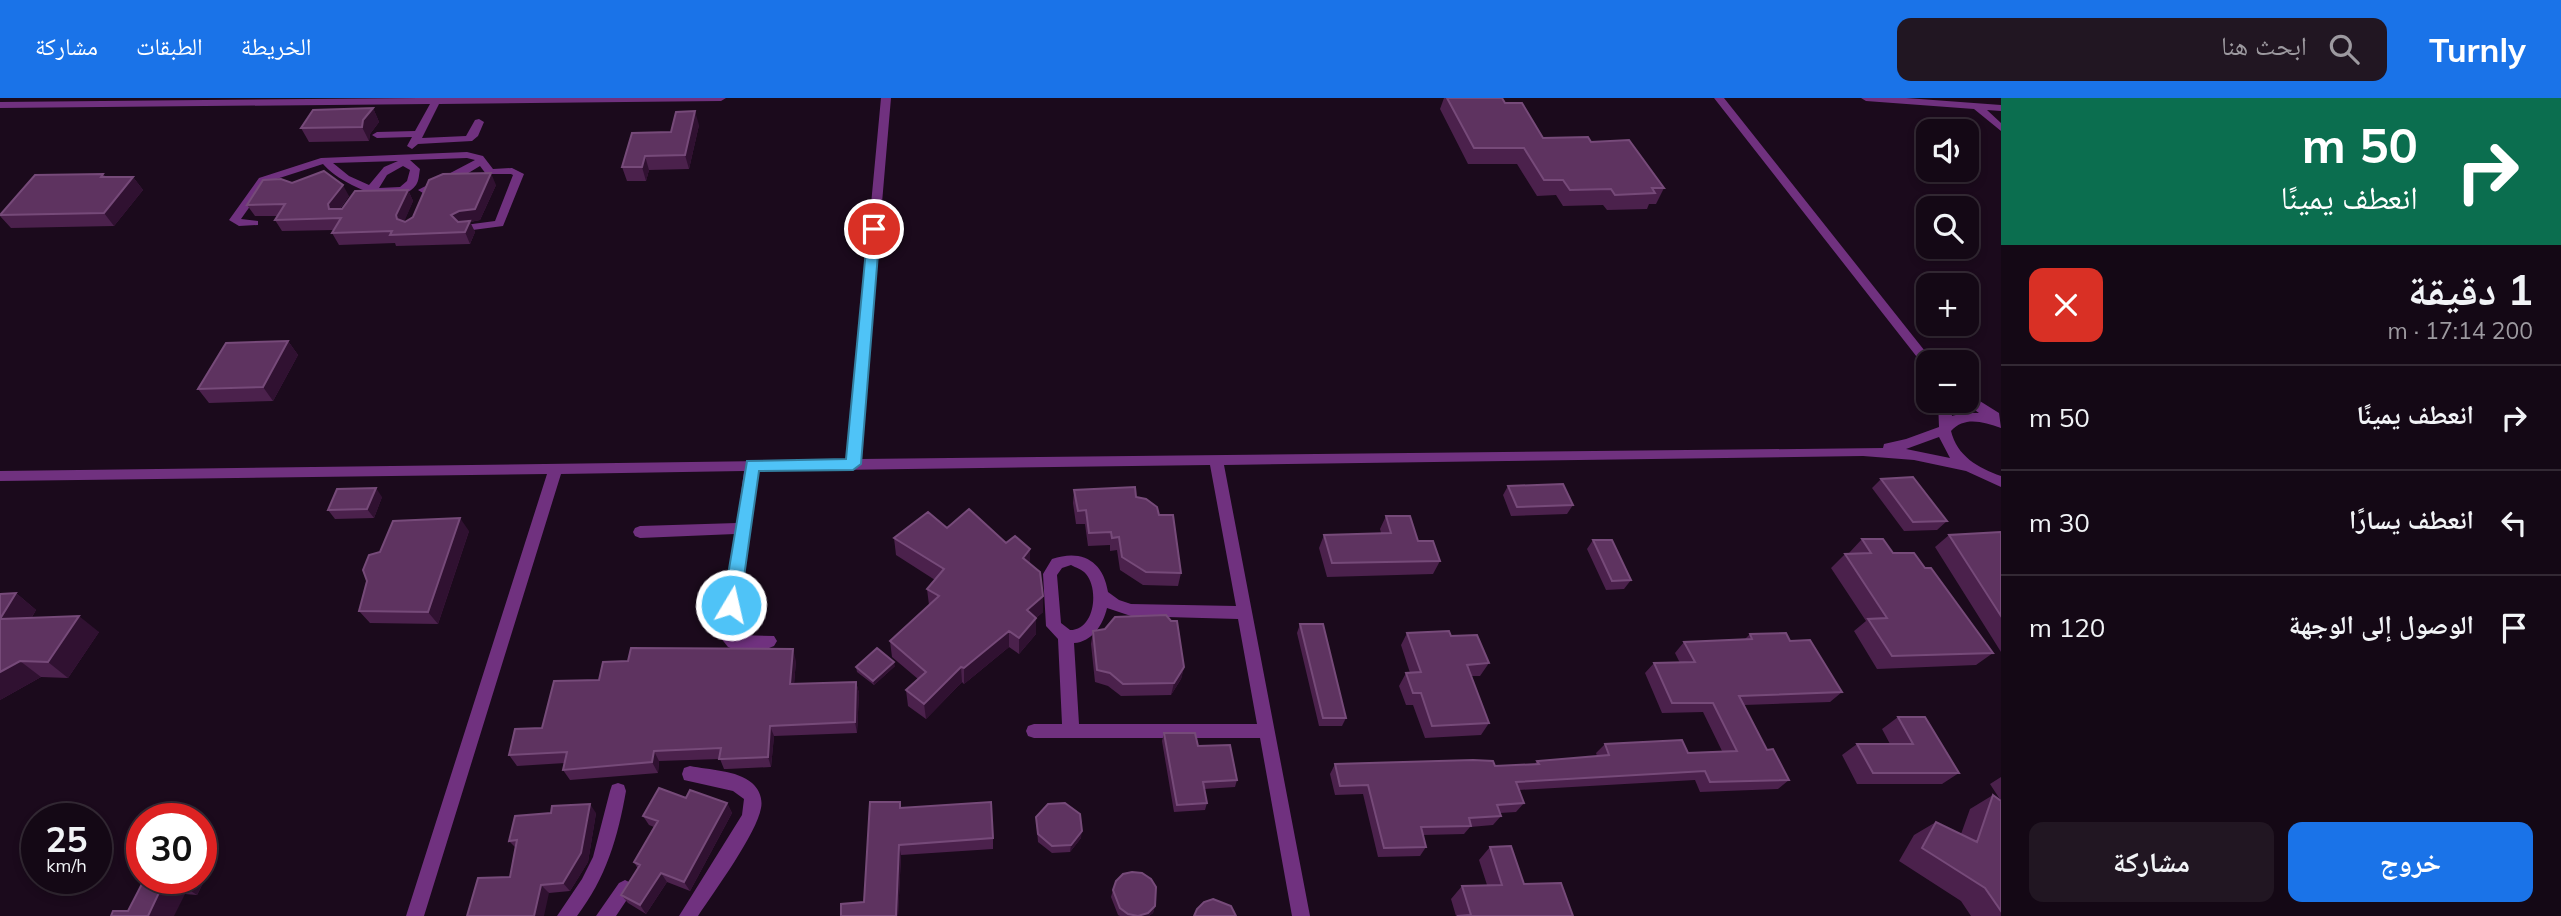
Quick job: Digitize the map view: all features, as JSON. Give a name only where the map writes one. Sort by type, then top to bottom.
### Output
[{"type":"street","points":[[0,106],[721,98]]},
{"type":"street","points":[[853,464],[886,98]]},
{"type":"street","points":[[1719,98],[1918,350]]},
{"type":"street","points":[[1866,98],[2001,108]]},
{"type":"street","points":[[355,198],[370,187],[385,170],[405,159],[436,101]]},
{"type":"street","points":[[1978,106],[2001,128]]},
{"type":"street","points":[[377,135],[468,139],[473,136],[479,122]]},
{"type":"street","points":[[254,223],[239,223],[234,220],[263,180],[325,160],[467,155],[482,160],[487,171],[512,171],[519,174],[499,224],[465,228]]},
{"type":"street","points":[[325,160],[339,176],[383,193],[390,193],[411,183],[415,169],[405,159]]},
{"type":"street","points":[[411,183],[422,195],[482,160]]},
{"type":"street","points":[[1979,406],[2001,422]]},
{"type":"street","points":[[1944,413],[1945,442],[1954,455],[1969,467],[2001,484]]},
{"type":"street","points":[[1863,451],[1908,444],[1945,428],[1952,420],[1964,417],[2001,422]]},
{"type":"street","points":[[0,476],[1863,451],[1914,455],[1969,467]]},
{"type":"street","points":[[1216,460],[1301,916]]},
{"type":"street","points":[[752,466],[728,637],[733,642],[769,641]]},
{"type":"street","points":[[415,916],[556,468]]},
{"type":"street","points":[[640,532],[743,528]]},
{"type":"street","points":[[1066,637],[1083,636],[1100,612],[1101,595],[1091,570],[1080,561],[1064,560],[1052,568],[1050,574],[1054,626],[1066,637],[1071,731]]},
{"type":"street","points":[[1101,595],[1114,605],[1131,610],[1245,613]]},
{"type":"street","points":[[1034,731],[1268,731]]},
{"type":"street","points":[[688,916],[750,818],[755,803],[754,796],[746,787],[690,774]]},
{"type":"street","points":[[566,916],[591,883],[602,862],[618,791]]},
{"type":"street","points":[[605,916],[625,889]]},
{"type":"building","points":[[1447,98],[1502,98],[1505,103],[1522,103],[1543,138],[1588,137],[1591,142],[1629,140],[1664,188],[1652,188],[1655,193],[1615,195],[1611,189],[1570,190],[1563,180],[1544,180],[1524,148],[1474,148]]},
{"type":"building","points":[[373,108],[363,120],[362,127],[301,128],[313,110]]},
{"type":"building","points":[[695,111],[685,155],[645,156],[642,167],[622,167],[632,133],[671,132],[676,112]]},
{"type":"building","points":[[324,171],[343,185],[328,204],[329,209],[342,209],[355,191],[408,190],[396,215],[397,219],[405,222],[413,217],[429,180],[443,174],[491,173],[475,209],[451,215],[458,222],[470,221],[465,232],[390,235],[392,231],[332,233],[341,218],[275,220],[285,204],[247,205],[263,180],[281,179],[292,183]]},
{"type":"building","points":[[103,174],[101,177],[133,177],[104,213],[0,215],[35,175]]},
{"type":"building","points":[[288,341],[263,387],[198,389],[226,343]]},
{"type":"building","points":[[1913,477],[1947,521],[1913,522],[1881,479]]},
{"type":"building","points":[[1563,484],[1573,505],[1517,507],[1508,486]]},
{"type":"building","points":[[1135,487],[1136,497],[1146,499],[1157,507],[1159,515],[1173,515],[1181,573],[1146,572],[1122,557],[1119,537],[1112,538],[1111,532],[1089,533],[1086,510],[1078,511],[1074,490]]},
{"type":"building","points":[[376,488],[367,509],[328,510],[337,489]]},
{"type":"building","points":[[969,509],[1006,543],[1015,536],[1030,549],[1023,558],[1040,572],[1043,596],[1027,610],[1036,618],[1019,638],[1009,631],[964,668],[961,667],[924,704],[906,690],[926,672],[890,641],[939,596],[927,589],[944,569],[894,538],[928,512],[947,528]]},
{"type":"building","points":[[1386,516],[1410,516],[1418,541],[1433,541],[1440,561],[1332,563],[1324,535],[1391,533]]},
{"type":"building","points":[[460,518],[428,612],[359,611],[367,581],[363,570],[369,555],[380,552],[393,521]]},
{"type":"building","points":[[2001,532],[2001,616],[1949,535]]},
{"type":"building","points":[[1862,539],[1883,539],[1893,553],[1914,553],[1925,568],[1931,568],[1993,653],[1892,656],[1868,619],[1887,618],[1845,554],[1871,553]]},
{"type":"building","points":[[1593,540],[1612,540],[1631,580],[1612,581]]},
{"type":"building","points":[[16,593],[0,619],[0,594]]},
{"type":"building","points":[[1166,615],[1171,621],[1177,621],[1184,667],[1174,683],[1123,684],[1110,673],[1097,670],[1093,631],[1105,629],[1115,617]]},
{"type":"building","points":[[79,616],[48,662],[20,661],[0,672],[0,619]]},
{"type":"building","points":[[1300,624],[1323,624],[1346,718],[1323,718]]},
{"type":"building","points":[[1449,631],[1451,636],[1477,635],[1489,663],[1467,665],[1489,723],[1432,726],[1421,693],[1413,693],[1406,673],[1421,672],[1407,633]]},
{"type":"building","points":[[1786,633],[1790,641],[1810,640],[1842,692],[1739,696],[1767,750],[1773,749],[1789,780],[1710,782],[1705,771],[1516,782],[1524,803],[1497,805],[1501,816],[1469,818],[1471,826],[1421,827],[1426,847],[1384,848],[1368,785],[1340,786],[1335,764],[1473,760],[1493,761],[1495,766],[1539,764],[1537,761],[1609,755],[1605,744],[1682,740],[1688,753],[1737,751],[1713,703],[1672,703],[1654,663],[1695,662],[1684,642],[1752,639],[1750,634]]},
{"type":"building","points":[[631,648],[793,649],[790,684],[856,682],[855,722],[770,726],[768,757],[719,759],[721,748],[654,751],[652,762],[563,770],[567,752],[509,755],[515,729],[542,728],[554,681],[599,680],[603,662],[628,661]]},
{"type":"building","points":[[877,648],[894,662],[873,681],[856,667]]},
{"type":"building","points":[[1898,717],[1925,717],[1959,773],[1873,773],[1857,744],[1913,744]]},
{"type":"building","points":[[1164,733],[1195,733],[1198,746],[1230,745],[1237,780],[1203,782],[1207,803],[1177,805]]},
{"type":"building","points":[[659,788],[686,798],[690,790],[727,803],[684,882],[661,873],[640,905],[621,895],[640,865],[634,862],[658,821],[643,816]]},
{"type":"building","points":[[1993,795],[2001,801],[2001,911],[1985,888],[1922,848],[1936,822],[1977,842]]},
{"type":"building","points":[[870,802],[900,802],[900,808],[991,802],[993,838],[899,845],[896,916],[841,916],[841,904],[864,902]]},
{"type":"building","points":[[1065,803],[1080,814],[1082,831],[1071,845],[1052,846],[1038,834],[1036,817],[1048,804]]},
{"type":"building","points":[[590,804],[581,853],[563,883],[541,885],[534,916],[467,916],[478,878],[510,877],[517,840],[509,841],[515,816],[551,813],[552,806]]},
{"type":"building","points":[[1511,846],[1524,884],[1561,883],[1573,916],[1457,916],[1471,915],[1462,886],[1502,885],[1490,847]]},
{"type":"building","points":[[1142,873],[1151,879],[1156,887],[1155,906],[1148,913],[1138,916],[1128,914],[1120,908],[1113,890],[1116,881],[1123,874]]},
{"type":"building","points":[[137,894],[158,894],[148,916],[111,916],[113,911],[128,911]]},
{"type":"building","points":[[1213,899],[1231,906],[1236,916],[1194,916],[1204,902]]},
{"type":"route","points":[[731,605],[752,466],[853,464],[874,229]]}]
